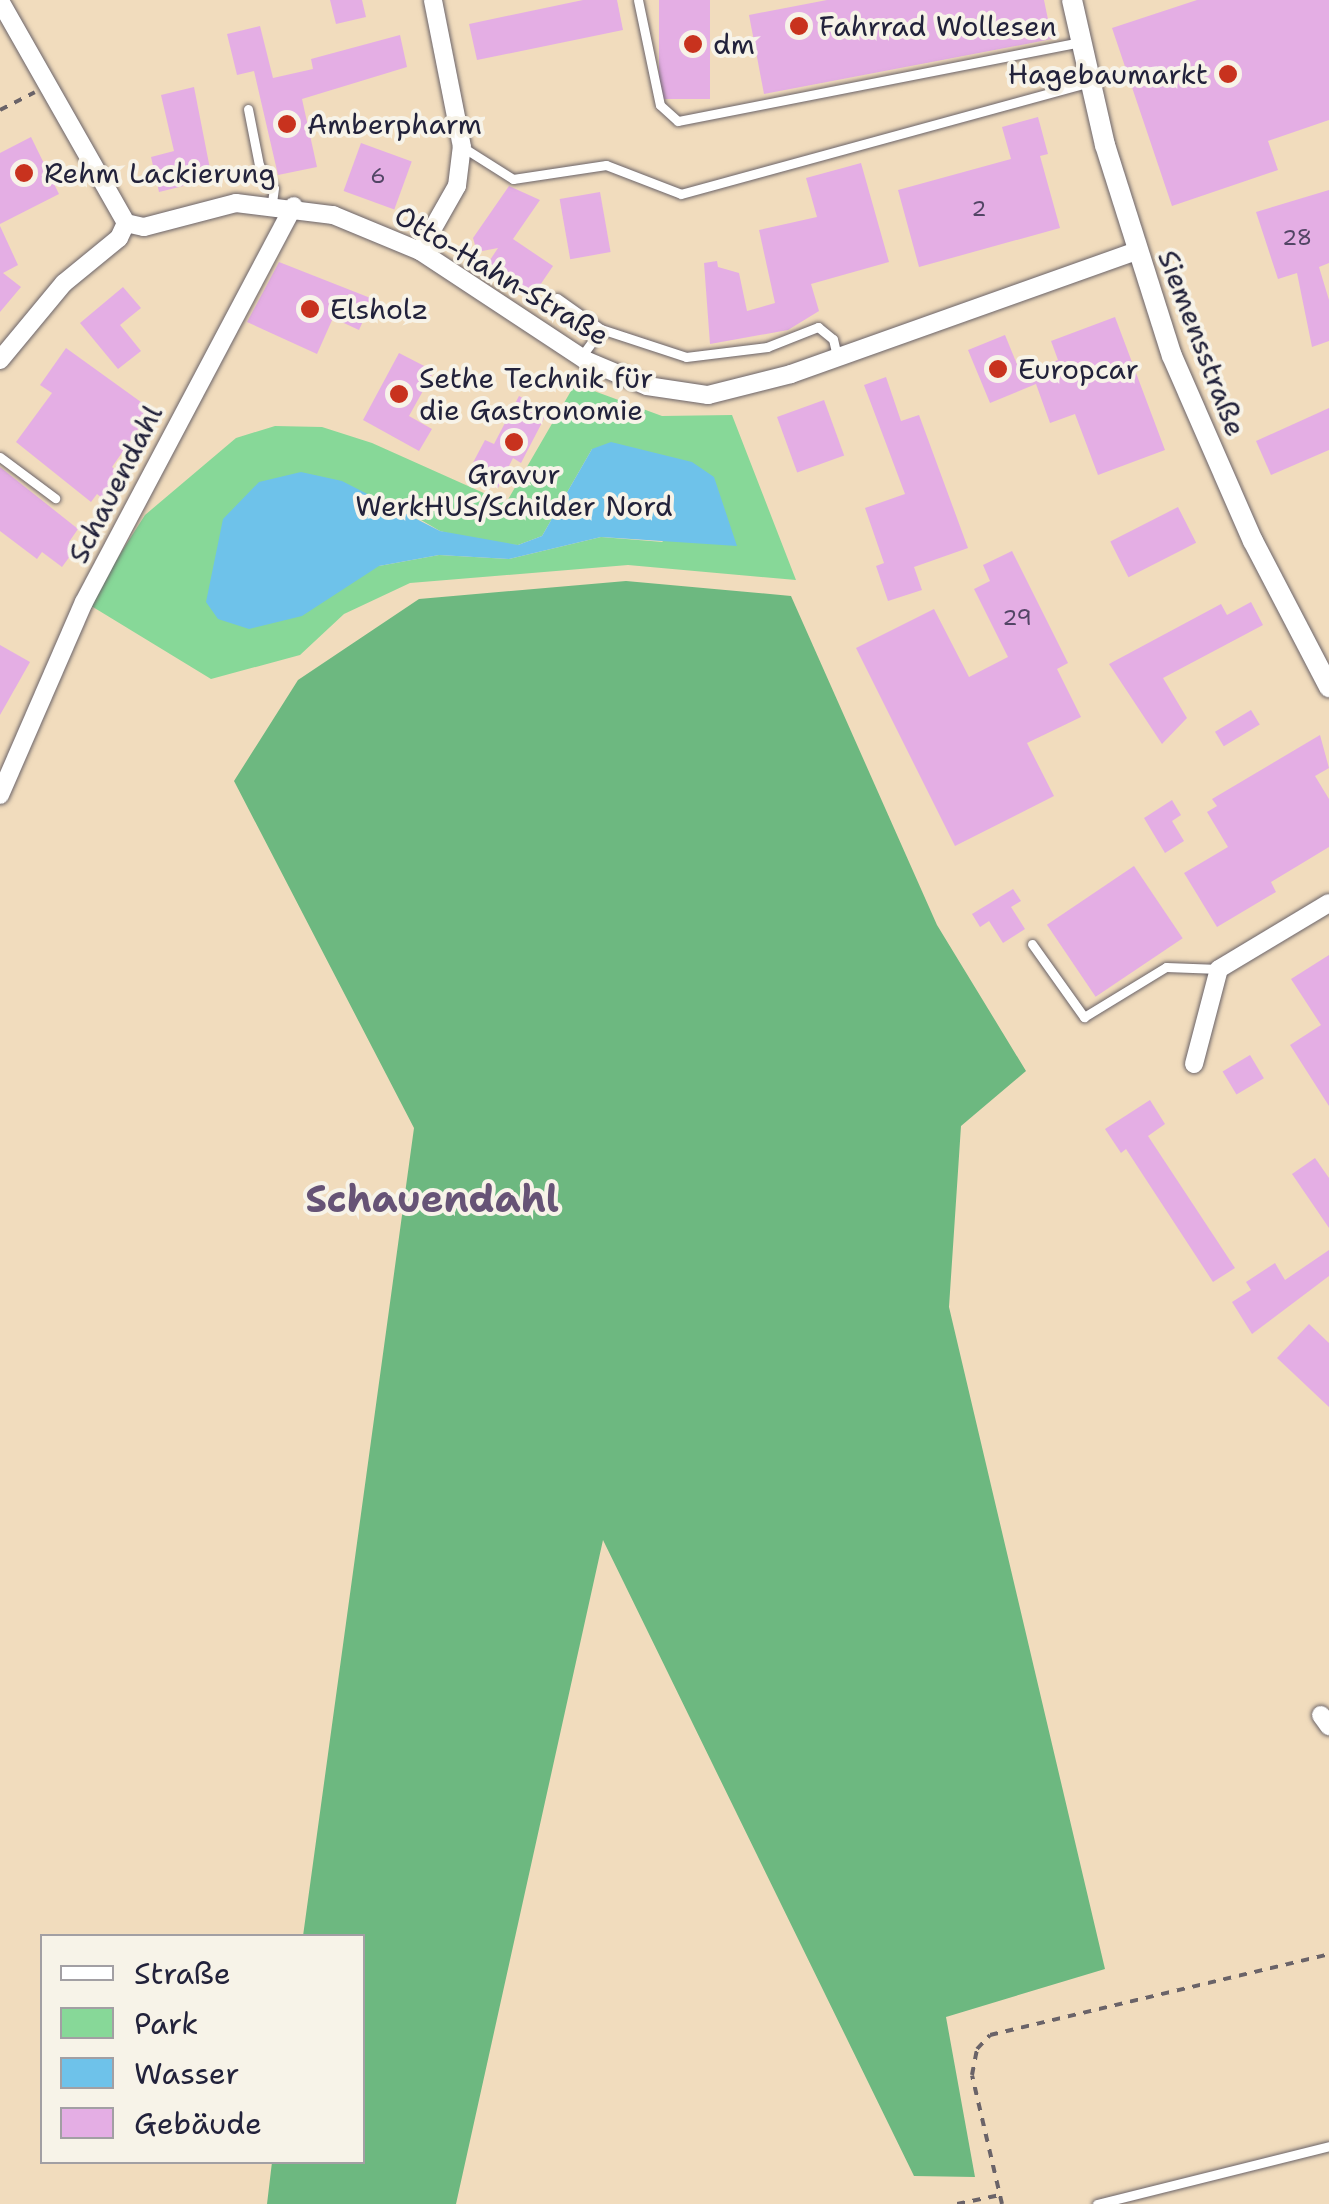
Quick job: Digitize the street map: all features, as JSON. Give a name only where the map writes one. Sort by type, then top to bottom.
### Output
[{"type":"street","points":[[420,251],[457,186],[462,147],[433,0]]},
{"type":"street","name":"Siemensstraße","points":[[1072,0],[1136,251],[1172,356],[1253,541],[1329,687]]},
{"type":"street","points":[[0,1],[126,223],[119,238],[64,283],[0,360]]},
{"type":"street","name":"Otto-Hahn-Straße","points":[[126,223],[144,227],[236,203],[272,203],[372,228],[420,251],[581,357],[647,386],[708,396],[837,357],[1136,251]]},
{"type":"street","name":"Schauendahl","points":[[0,795],[84,602],[294,206]]},
{"type":"street","points":[[1194,1064],[1219,968],[1329,903]]},
{"type":"lane","points":[[638,0],[660,105],[678,121],[1081,42]]},
{"type":"lane","points":[[462,147],[513,179],[606,165],[681,194],[1090,82]]},
{"type":"lane","points":[[248,109],[259,164],[274,188],[272,203]]},
{"type":"lane","points":[[557,298],[602,329],[686,357],[723,357],[818,327],[833,339],[837,357]]},
{"type":"lane","points":[[581,357],[602,329]]},
{"type":"lane","points":[[0,457],[55,498]]},
{"type":"lane","points":[[1032,944],[1084,1017],[1166,967],[1219,968]]},
{"type":"lane","points":[[1097,2204],[1329,2146]]},
{"type":"path","points":[[0,110],[48,86]]},
{"type":"path","points":[[1002,2204],[972,2075],[977,2049],[990,2034],[1329,1954]]},
{"type":"path","points":[[957,2204],[1000,2195]]},
{"type":"green space","points":[[575,384],[662,416],[732,415],[796,580],[628,565],[410,583],[344,614],[300,655],[211,679],[88,604],[145,515],[236,438],[275,426],[322,427],[372,443],[506,503]],"holes":[[[592,449],[663,542],[601,537],[509,559],[439,555],[379,566],[390,502],[440,531],[485,543],[518,545],[542,536]]]},
{"type":"green space","points":[[626,581],[791,596],[937,925],[1026,1071],[961,1126],[949,1307],[1105,1969],[946,2017],[975,2177],[914,2176],[603,1540],[456,2204],[267,2204],[272,2164],[365,2164],[365,1934],[303,1934],[414,1128],[234,781],[298,680],[419,599]]},
{"type":"water","points":[[611,442],[692,462],[714,477],[737,546],[601,537],[509,559],[439,555],[379,566],[302,616],[249,629],[218,619],[206,602],[223,519],[259,482],[301,472],[342,481],[440,531],[518,545],[542,536],[592,449]]},
{"type":"building","points":[[330,0],[362,0],[366,17],[336,24]]},
{"type":"building","points":[[583,0],[617,0],[623,30],[477,60],[469,24]]},
{"type":"building","name":"dm","points":[[659,0],[710,0],[710,99],[659,99]]},
{"type":"building","points":[[827,0],[1044,0],[1052,39],[764,94],[749,15]]},
{"type":"building","name":"Hagebaumarkt","points":[[1197,0],[1329,0],[1329,120],[1268,141],[1278,170],[1172,206],[1112,28]]},
{"type":"building","points":[[260,26],[273,78],[313,69],[311,59],[400,35],[407,67],[302,99],[317,167],[278,175],[254,71],[237,75],[227,34]]},
{"type":"building","points":[[194,87],[212,179],[159,192],[151,157],[174,151],[161,95]]},
{"type":"building","points":[[1038,117],[1048,154],[1040,156],[1060,228],[919,267],[898,190],[1011,159],[1002,127]]},
{"type":"building","name":"Rehm Lackierung","points":[[31,137],[59,194],[0,224],[0,153]]},
{"type":"building","points":[[361,143],[412,161],[394,209],[344,191]]},
{"type":"building","points":[[861,163],[889,262],[811,284],[819,311],[788,330],[710,344],[704,263],[717,261],[718,267],[739,273],[747,311],[775,303],[759,230],[817,217],[806,178]]},
{"type":"building","points":[[509,186],[540,200],[513,239],[553,266],[534,294],[488,263],[498,248],[477,252],[473,238]]},
{"type":"building","points":[[1329,190],[1329,263],[1319,267],[1329,300],[1329,341],[1312,347],[1297,273],[1278,279],[1256,212]]},
{"type":"building","points":[[600,192],[611,252],[570,259],[560,199]]},
{"type":"building","points":[[0,226],[18,265],[3,273],[21,287],[0,312]]},
{"type":"building","name":"Elsholz","points":[[279,262],[373,299],[359,330],[333,318],[317,354],[247,322]]},
{"type":"building","points":[[123,287],[141,308],[120,325],[141,351],[118,369],[80,323]]},
{"type":"building","points":[[1115,317],[1165,450],[1098,475],[1075,414],[1050,423],[1036,384],[990,403],[968,350],[1005,335],[1021,374],[1058,360],[1051,341]]},
{"type":"building","points":[[66,348],[152,410],[112,467],[123,476],[106,501],[97,494],[91,502],[16,442],[52,393],[40,385]]},
{"type":"building","name":"Sethe Technik für die Gastronomie","points":[[399,353],[434,371],[409,416],[432,429],[419,451],[363,420]]},
{"type":"building","points":[[886,377],[901,421],[919,415],[968,548],[914,567],[922,590],[888,601],[876,566],[884,563],[865,508],[905,494],[864,385]]},
{"type":"building","name":"Gravur WerkHUS/Schilder Nord","points":[[519,396],[548,411],[521,463],[513,458],[498,488],[468,472],[485,440],[494,444]]},
{"type":"building","points":[[824,400],[844,455],[797,473],[777,417]]},
{"type":"building","points":[[1329,408],[1329,450],[1271,475],[1256,441]]},
{"type":"building","points":[[0,467],[78,529],[69,542],[76,548],[62,567],[42,552],[37,559],[0,531]]},
{"type":"building","points":[[1178,507],[1196,543],[1128,577],[1110,542]]},
{"type":"building","points":[[1012,551],[1068,663],[1057,669],[1081,717],[1027,743],[1054,796],[955,846],[856,648],[934,609],[969,677],[1008,657],[974,589],[990,581],[983,565]]},
{"type":"building","points":[[1251,602],[1263,625],[1163,678],[1187,718],[1162,744],[1109,664],[1221,604],[1227,615]]},
{"type":"building","points":[[0,645],[30,662],[0,715]]},
{"type":"building","points":[[1251,710],[1260,725],[1224,746],[1215,732]]},
{"type":"building","points":[[1320,735],[1329,768],[1315,776],[1329,799],[1329,847],[1271,882],[1276,892],[1217,927],[1184,873],[1228,847],[1207,812],[1217,806],[1212,799]]},
{"type":"building","points":[[1172,800],[1181,815],[1172,821],[1184,841],[1165,853],[1144,818]]},
{"type":"building","points":[[1134,866],[1183,938],[1096,997],[1047,925]]},
{"type":"building","points":[[1013,889],[1021,901],[1011,907],[1025,929],[1003,943],[989,921],[980,927],[972,914]]},
{"type":"building","points":[[1329,955],[1329,1106],[1290,1045],[1321,1025],[1291,979]]},
{"type":"building","points":[[1250,1055],[1264,1078],[1236,1095],[1223,1071]]},
{"type":"building","points":[[1150,1100],[1165,1124],[1148,1136],[1235,1268],[1213,1282],[1126,1149],[1121,1153],[1105,1129]]},
{"type":"building","points":[[1315,1158],[1329,1178],[1329,1228],[1292,1174]]},
{"type":"building","points":[[1329,1250],[1329,1276],[1252,1334],[1232,1302],[1251,1290],[1246,1282],[1275,1263],[1285,1280]]},
{"type":"building","points":[[1309,1324],[1329,1343],[1329,1407],[1277,1358]]},
{"type":"place","name":"Fahrrad Wollesen","points":[[799,26]]},
{"type":"place","name":"dm","points":[[693,44]]},
{"type":"place","name":"Hagebaumarkt","points":[[1228,74]]},
{"type":"place","name":"Amberpharm","points":[[287,124]]},
{"type":"place","name":"Rehm Lackierung","points":[[24,173]]},
{"type":"place","name":"Elsholz","points":[[310,309]]},
{"type":"place","name":"Europcar","points":[[998,369]]},
{"type":"place","name":"Sethe Technik für die Gastronomie","points":[[399,394]]},
{"type":"place","name":"Gravur WerkHUS/Schilder Nord","points":[[514,442]]},
{"type":"district","name":"Schauendahl","points":[[432,1199]]}]
